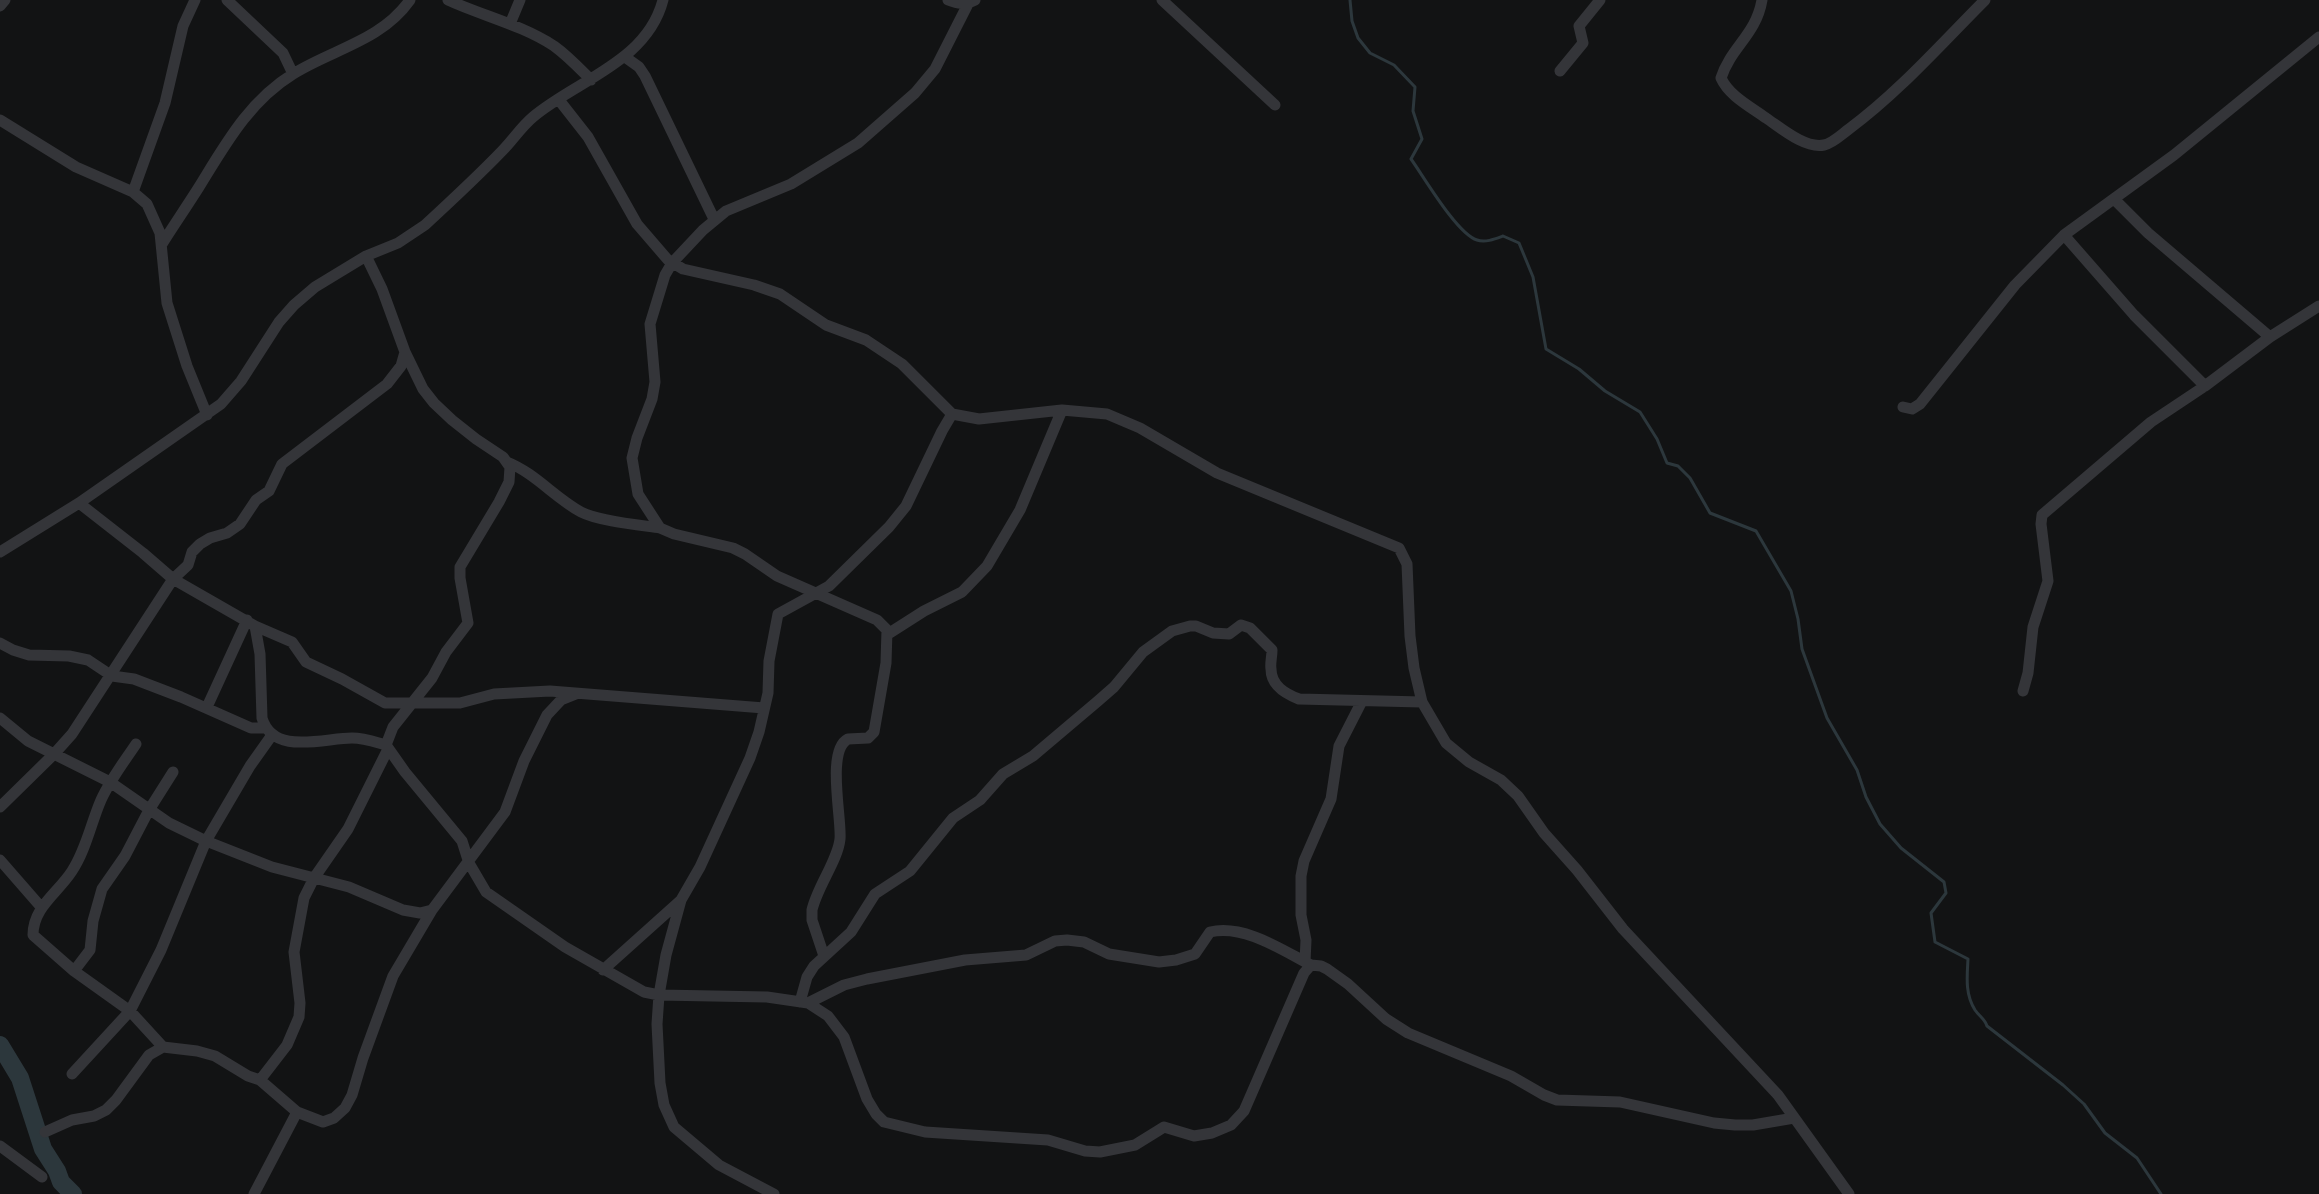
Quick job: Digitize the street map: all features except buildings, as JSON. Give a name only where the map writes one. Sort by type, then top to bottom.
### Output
[{"type":"street","points":[[0,6],[5,0]]},
{"type":"street","points":[[133,192],[165,103],[183,26],[195,0]]},
{"type":"street","points":[[226,0],[283,53],[293,74]]},
{"type":"street","points":[[162,244],[241,121],[262,99],[293,74],[364,40],[388,24],[410,0]]},
{"type":"street","points":[[448,0],[510,24],[553,46],[591,80]]},
{"type":"street","points":[[510,24],[520,0]]},
{"type":"street","points":[[0,552],[79,503],[207,415],[226,399],[241,380],[279,322],[294,305],[316,287],[366,256],[398,243],[425,225],[532,118],[626,56],[650,29],[659,15],[663,0]]},
{"type":"street","points":[[660,528],[638,494],[632,458],[637,438],[652,399],[655,382],[650,324],[658,293],[672,263],[714,219],[743,203],[791,184],[858,143],[915,93],[935,69],[971,2],[948,0]]},
{"type":"street","points":[[1162,0],[1275,105]]},
{"type":"street","points":[[1560,70],[1583,43],[1579,26],[1600,0]]},
{"type":"street","points":[[1762,0],[1755,26],[1731,57],[1722,78],[1725,86],[1733,94],[1784,130],[1810,145],[1823,145],[1856,124],[1902,84],[1985,0]]},
{"type":"street","points":[[1904,407],[1912,409],[1920,404],[2015,285],[2064,236],[2174,155],[2319,37]]},
{"type":"street","points":[[626,56],[639,67],[645,76],[714,219]]},
{"type":"street","points":[[559,100],[588,137],[637,224],[659,252],[672,263],[683,269],[703,275],[754,285],[780,294],[831,328],[866,340],[902,364],[952,414],[979,420],[1062,410],[1107,414],[1126,420],[1225,477],[1399,548],[1407,564],[1410,636],[1414,668],[1422,702],[1436,728],[1453,749],[1469,762],[1501,780],[1518,796],[1544,833],[1578,870],[1623,929],[1769,1084],[1849,1194]]},
{"type":"street","points":[[0,120],[76,167],[133,192],[147,204],[153,213],[162,244],[167,303],[187,366],[207,415]]},
{"type":"street","points":[[2114,199],[2148,233],[2270,338]]},
{"type":"street","points":[[2064,236],[2134,315],[2205,386]]},
{"type":"street","points":[[260,1080],[287,1045],[297,1023],[300,1003],[294,952],[296,931],[304,898],[314,878],[348,829],[387,747],[393,727],[427,683],[468,623],[460,578],[460,567],[509,482],[510,467],[504,457],[476,439],[434,404],[423,389],[405,352],[382,289],[366,256]]},
{"type":"street","points":[[2023,691],[2030,659],[2033,627],[2048,581],[2041,524],[2042,515],[2151,422],[2205,386],[2270,338],[2319,306]]},
{"type":"street","points":[[0,807],[56,753],[72,734],[112,676],[173,580],[188,564],[192,552],[210,538],[227,533],[240,524],[256,500],[269,491],[282,464],[387,384],[401,366],[405,352]]},
{"type":"street","points":[[888,634],[924,611],[962,592],[987,566],[1020,510],[1062,410]]},
{"type":"street","points":[[774,1194],[719,1165],[674,1127],[664,1105],[660,1083],[657,1055],[659,996],[681,900],[700,867],[750,758],[764,708],[776,617],[784,608],[829,586],[889,527],[906,506],[952,414]]},
{"type":"street","points":[[507,462],[521,469],[572,507],[591,517],[660,528],[674,534],[733,548],[777,576],[877,620],[884,626],[888,634],[886,663],[874,732],[868,738],[848,739],[840,746],[836,794],[840,839],[812,910],[812,920],[824,956]]},
{"type":"street","points":[[79,503],[143,553],[173,580],[251,623],[292,642],[306,662],[385,703],[460,703],[511,692],[550,691],[683,700],[764,708]]},
{"type":"street","points":[[207,708],[251,623]]},
{"type":"street","points":[[251,623],[260,654],[262,718],[269,731]]},
{"type":"street","points":[[804,1003],[807,977],[824,956],[851,932],[875,894],[901,878],[918,863],[953,818],[980,800],[991,784],[1003,774],[1033,756],[1114,687],[1143,652],[1172,631],[1196,626],[1213,633],[1230,634],[1241,625],[1250,628],[1272,650],[1270,670],[1273,679],[1287,694],[1310,700],[1422,702]]},
{"type":"street","points":[[0,643],[13,650],[29,654],[69,656],[88,660],[112,676],[134,679],[251,728],[269,731],[291,742],[305,743],[352,738],[387,747],[462,841],[469,863],[486,892],[565,947],[603,970],[644,992],[659,996],[767,997],[804,1003],[828,1016],[836,1026],[852,1054],[868,1100],[876,1114],[884,1122],[925,1132],[1048,1140],[1085,1151],[1100,1152],[1135,1145],[1164,1127],[1194,1136],[1222,1131],[1238,1119],[1251,1097],[1308,964],[1302,915],[1300,876],[1304,861],[1331,799],[1340,746],[1362,701]]},
{"type":"street","points":[[45,1132],[72,1120],[94,1116],[106,1110],[116,1100],[149,1054],[163,1047],[204,1052],[260,1080],[298,1112],[323,1122],[334,1118],[345,1108],[357,1081],[362,1058],[373,1034],[385,993],[432,910],[469,863],[505,812],[524,761],[547,714],[560,700],[576,694]]},
{"type":"street","points":[[0,718],[28,741],[56,753],[76,766],[110,782],[149,810],[206,841],[272,867],[349,887],[403,910],[420,913],[432,910]]},
{"type":"street","points":[[72,1074],[130,1011],[161,950],[206,841],[269,731]]},
{"type":"street","points":[[136,744],[110,782],[79,858],[71,872],[41,907],[34,921],[33,935],[74,971],[130,1011],[163,1047]]},
{"type":"street","points":[[74,971],[90,950],[93,921],[102,889],[125,856],[149,810],[173,772]]},
{"type":"street","points":[[0,860],[41,907]]},
{"type":"street","points":[[603,970],[681,900]]},
{"type":"street","points":[[804,1003],[844,985],[866,979],[965,960],[1026,955],[1055,941],[1084,942],[1109,954],[1163,962],[1190,957],[1198,951],[1210,932],[1222,929],[1264,942],[1308,964],[1327,969],[1348,984],[1386,1020],[1408,1033],[1511,1076],[1544,1095],[1557,1100],[1620,1102],[1735,1125],[1753,1125],[1794,1118]]},
{"type":"street","points":[[254,1194],[298,1112]]},
{"type":"street","points":[[0,1146],[42,1178]]},
{"type":"waterway","points":[[1350,0],[1352,21],[1358,38],[1370,53],[1394,65],[1415,87],[1413,111],[1422,139],[1411,159],[1441,204],[1469,236],[1480,241],[1503,236],[1519,243],[1533,277],[1546,349],[1579,369],[1605,391],[1640,412],[1657,439],[1667,463],[1678,466],[1690,478],[1710,513],[1756,531],[1791,591],[1798,619],[1802,649],[1827,718],[1857,770],[1866,797],[1880,824],[1901,848],[1944,882],[1946,893],[1931,913],[1935,942],[1968,959],[1968,992],[1975,1010],[1987,1026],[2063,1085],[2084,1104],[2105,1133],[2137,1158],[2161,1194]]},
{"type":"waterway","points":[[0,1045],[20,1078],[43,1149],[57,1171],[61,1182],[73,1194]]}]
